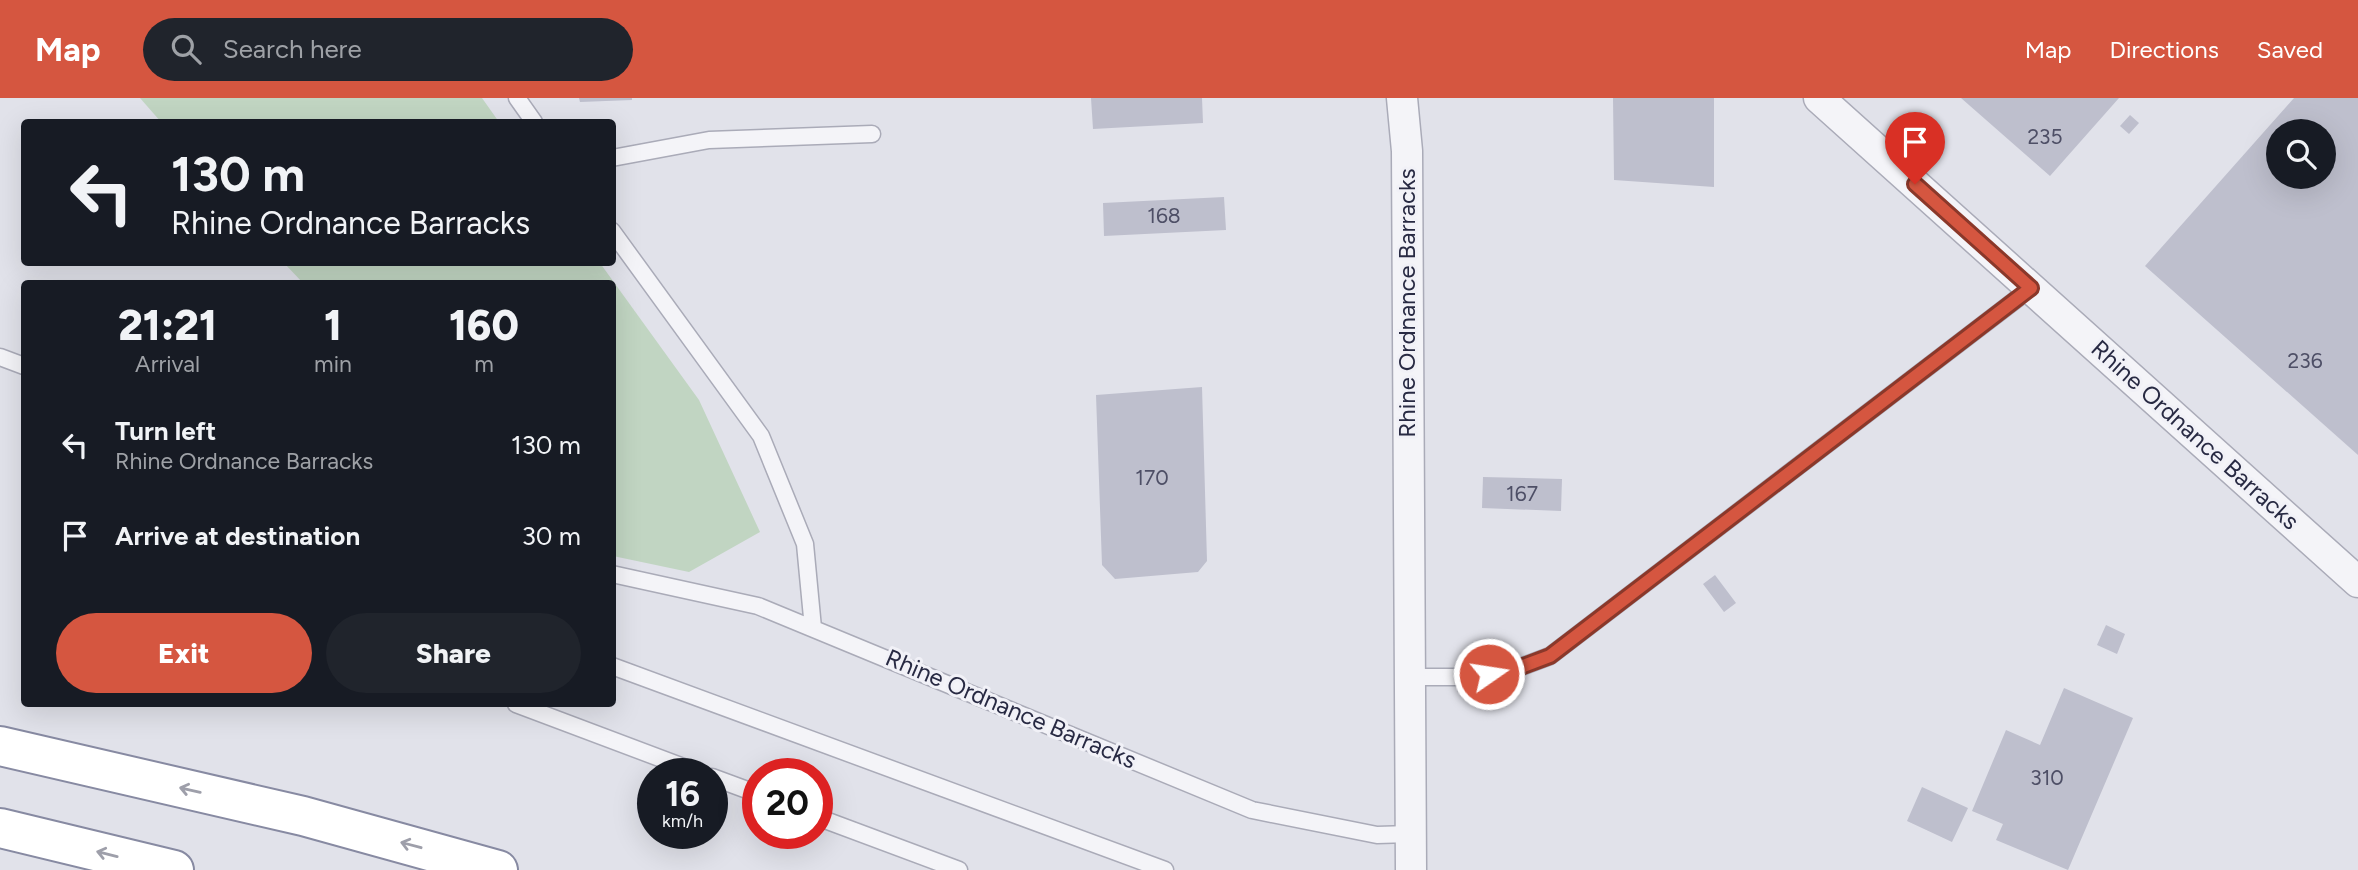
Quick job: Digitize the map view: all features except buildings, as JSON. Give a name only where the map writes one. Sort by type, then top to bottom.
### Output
[{"type":"highway","points":[[0,746],[303,816],[498,870]]},
{"type":"highway","points":[[0,828],[174,870]]},
{"type":"street","name":"Rhine Ordnance Barracks","points":[[1402,98],[1407,165],[1411,870]]},
{"type":"street","name":"Rhine Ordnance Barracks","points":[[1819,98],[2358,582]]},
{"type":"lane","points":[[517,98],[532,119]]},
{"type":"lane","points":[[616,158],[709,140],[872,134]]},
{"type":"lane","points":[[616,237],[761,436],[805,544],[813,628]]},
{"type":"lane","points":[[1408,677],[1469,677],[1510,671],[1550,656],[2031,288]]},
{"type":"lane","points":[[0,357],[21,365]]},
{"type":"lane","name":"Rhine Ordnance Barracks","points":[[616,575],[758,606],[1252,810],[1377,835],[1410,834]]},
{"type":"lane","points":[[616,667],[1166,870]]},
{"type":"lane","points":[[524,707],[659,758]]},
{"type":"lane","points":[[833,823],[959,870]]},
{"type":"green space","points":[[140,98],[482,98],[497,119],[158,119]]},
{"type":"green space","points":[[287,266],[602,266],[612,280],[300,280]]},
{"type":"green space","points":[[616,285],[699,400],[760,532],[689,572],[616,557]]},
{"type":"route","points":[[1489,674],[1510,671],[1550,656],[2031,288],[1915,184]]}]
